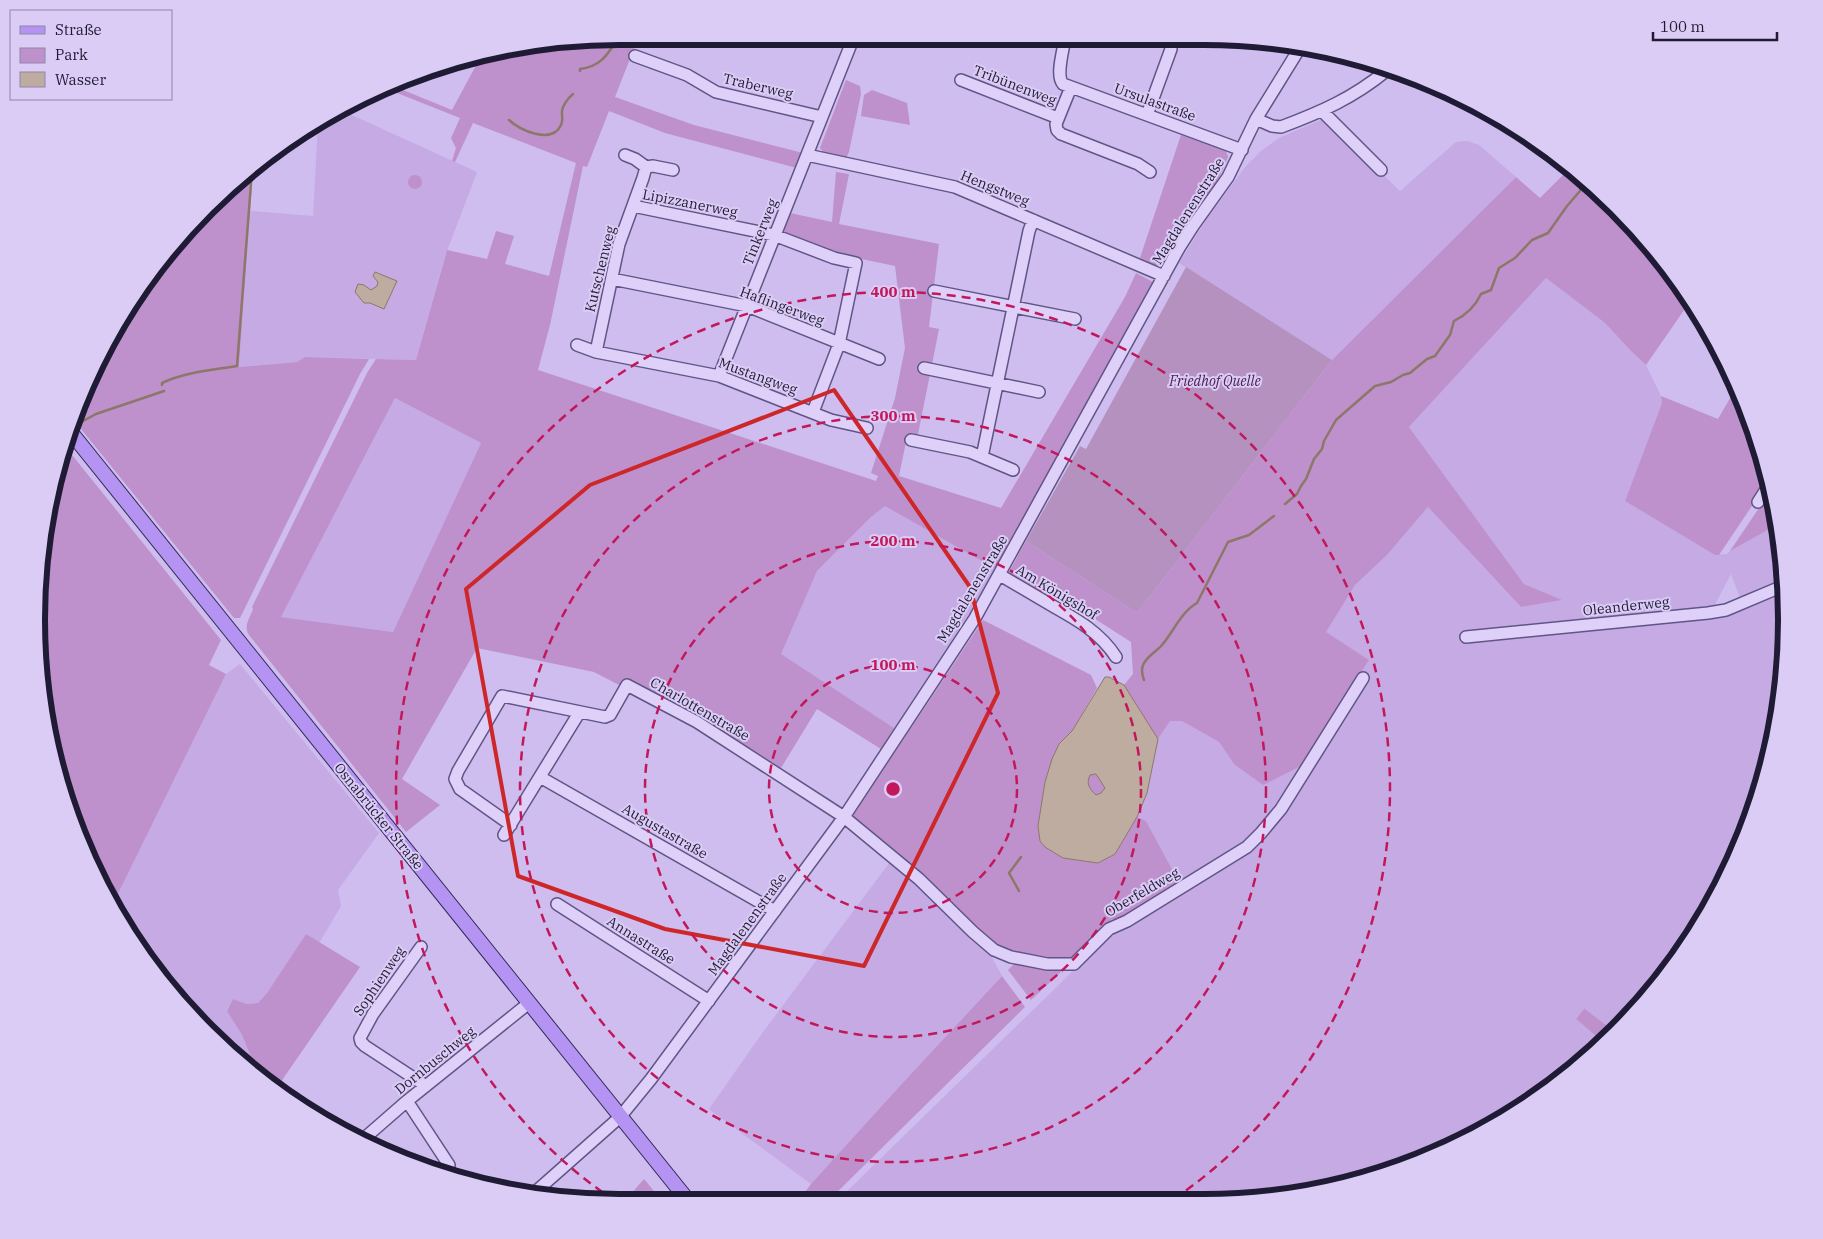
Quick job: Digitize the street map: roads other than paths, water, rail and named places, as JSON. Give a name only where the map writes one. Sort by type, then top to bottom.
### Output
[{"type":"main road","name":"Osnabrücker Straße","points":[[74,437],[683,1194]]},
{"type":"street","name":"Tinkerweg","points":[[719,376],[851,45]]},
{"type":"street","name":"Ursulastraße","points":[[1064,45],[1059,74],[1060,80],[1071,86],[1242,150]]},
{"type":"street","points":[[1147,115],[1171,49]]},
{"type":"street","name":"Magdalenenstraße","points":[[540,1188],[620,1116],[709,1001],[844,817],[975,618],[1185,238],[1228,177],[1256,119],[1297,53]]},
{"type":"street","name":"Traberweg","points":[[635,56],[687,75],[716,92],[822,117]]},
{"type":"street","points":[[1256,119],[1272,126],[1281,127],[1323,112],[1367,87],[1383,74]]},
{"type":"street","name":"Tribünenweg","points":[[961,80],[1058,118]]},
{"type":"street","name":"Tribünenweg","points":[[1071,86],[1058,118],[1056,130],[1138,164],[1150,172]]},
{"type":"street","points":[[1323,112],[1382,170]]},
{"type":"street","points":[[625,155],[646,166],[673,170]]},
{"type":"street","name":"Hengstweg","points":[[807,155],[955,187],[1164,276]]},
{"type":"street","name":"Kutschenweg","points":[[596,352],[619,244],[644,178],[646,166]]},
{"type":"street","name":"Lipizzanerweg","points":[[633,206],[774,235],[834,258],[856,263],[840,344]]},
{"type":"street","points":[[982,458],[1029,231],[1033,220]]},
{"type":"street","name":"Haflingerweg","points":[[612,279],[747,306],[879,359]]},
{"type":"street","points":[[934,291],[1075,319]]},
{"type":"street","points":[[813,412],[840,344]]},
{"type":"street","name":"Mustangweg","points":[[577,345],[596,352],[719,376],[831,420],[867,428]]},
{"type":"street","points":[[924,368],[1039,392]]},
{"type":"street","points":[[910,440],[970,452],[1013,470]]},
{"type":"street","points":[[1758,502],[1764,493]]},
{"type":"street","name":"Am Königshof","points":[[1000,575],[1084,624],[1099,635],[1116,657]]},
{"type":"street","name":"Oleanderweg","points":[[1466,637],[1708,613],[1726,610],[1777,589]]},
{"type":"street","name":"Oberfeldweg","points":[[844,817],[919,879],[994,950],[1011,957],[1047,964],[1074,964],[1109,929],[1127,921],[1247,847],[1281,808],[1363,678]]},
{"type":"street","name":"Charlottenstraße","points":[[511,824],[460,789],[455,779],[502,696],[605,717],[610,715],[627,685],[697,722],[844,817]]},
{"type":"street","points":[[504,835],[579,713]]},
{"type":"street","name":"Augustastraße","points":[[540,777],[775,912]]},
{"type":"street","name":"Annastraße","points":[[557,904],[709,1001]]},
{"type":"street","name":"Sophienweg","points":[[421,947],[373,1014],[360,1038],[365,1046],[426,1086]]},
{"type":"street","name":"Dornbuschweg","points":[[367,1136],[407,1101],[529,1003]]},
{"type":"street","points":[[407,1101],[450,1165]]},
{"type":"water","points":[[375,272],[397,281],[384,309],[370,303],[364,303],[355,292],[358,284],[364,285],[371,290],[377,286],[378,282],[373,276]]},
{"type":"water","points":[[1105,677],[1109,677],[1124,685],[1158,739],[1147,793],[1137,817],[1115,854],[1098,863],[1063,858],[1045,847],[1040,841],[1038,826],[1045,782],[1059,744],[1072,731]],"holes":[[[1096,774],[1105,788],[1096,795],[1089,786],[1090,775]]]},
{"type":"waterway","points":[[580,71],[580,69],[592,66],[602,60],[613,45]]},
{"type":"waterway","points":[[509,120],[520,128],[535,134],[550,134],[557,131],[561,125],[563,108],[573,94]]},
{"type":"waterway","points":[[162,385],[162,383],[171,379],[190,374],[237,366],[251,179]]},
{"type":"waterway","points":[[1285,504],[1297,494],[1336,420],[1375,386],[1391,382],[1410,373],[1427,359],[1435,356],[1450,335],[1454,321],[1470,310],[1481,294],[1491,290],[1499,268],[1515,258],[1532,240],[1548,233],[1581,188]]},
{"type":"waterway","points":[[83,421],[96,414],[164,391]]},
{"type":"waterway","points":[[1144,680],[1142,675],[1143,665],[1166,640],[1186,611],[1197,603],[1228,542],[1249,535],[1274,516]]},
{"type":"waterway","points":[[1019,891],[1009,873],[1021,857]]},
{"type":"park label","name":"Friedhof Quelle","points":[[1215,381]]}]
